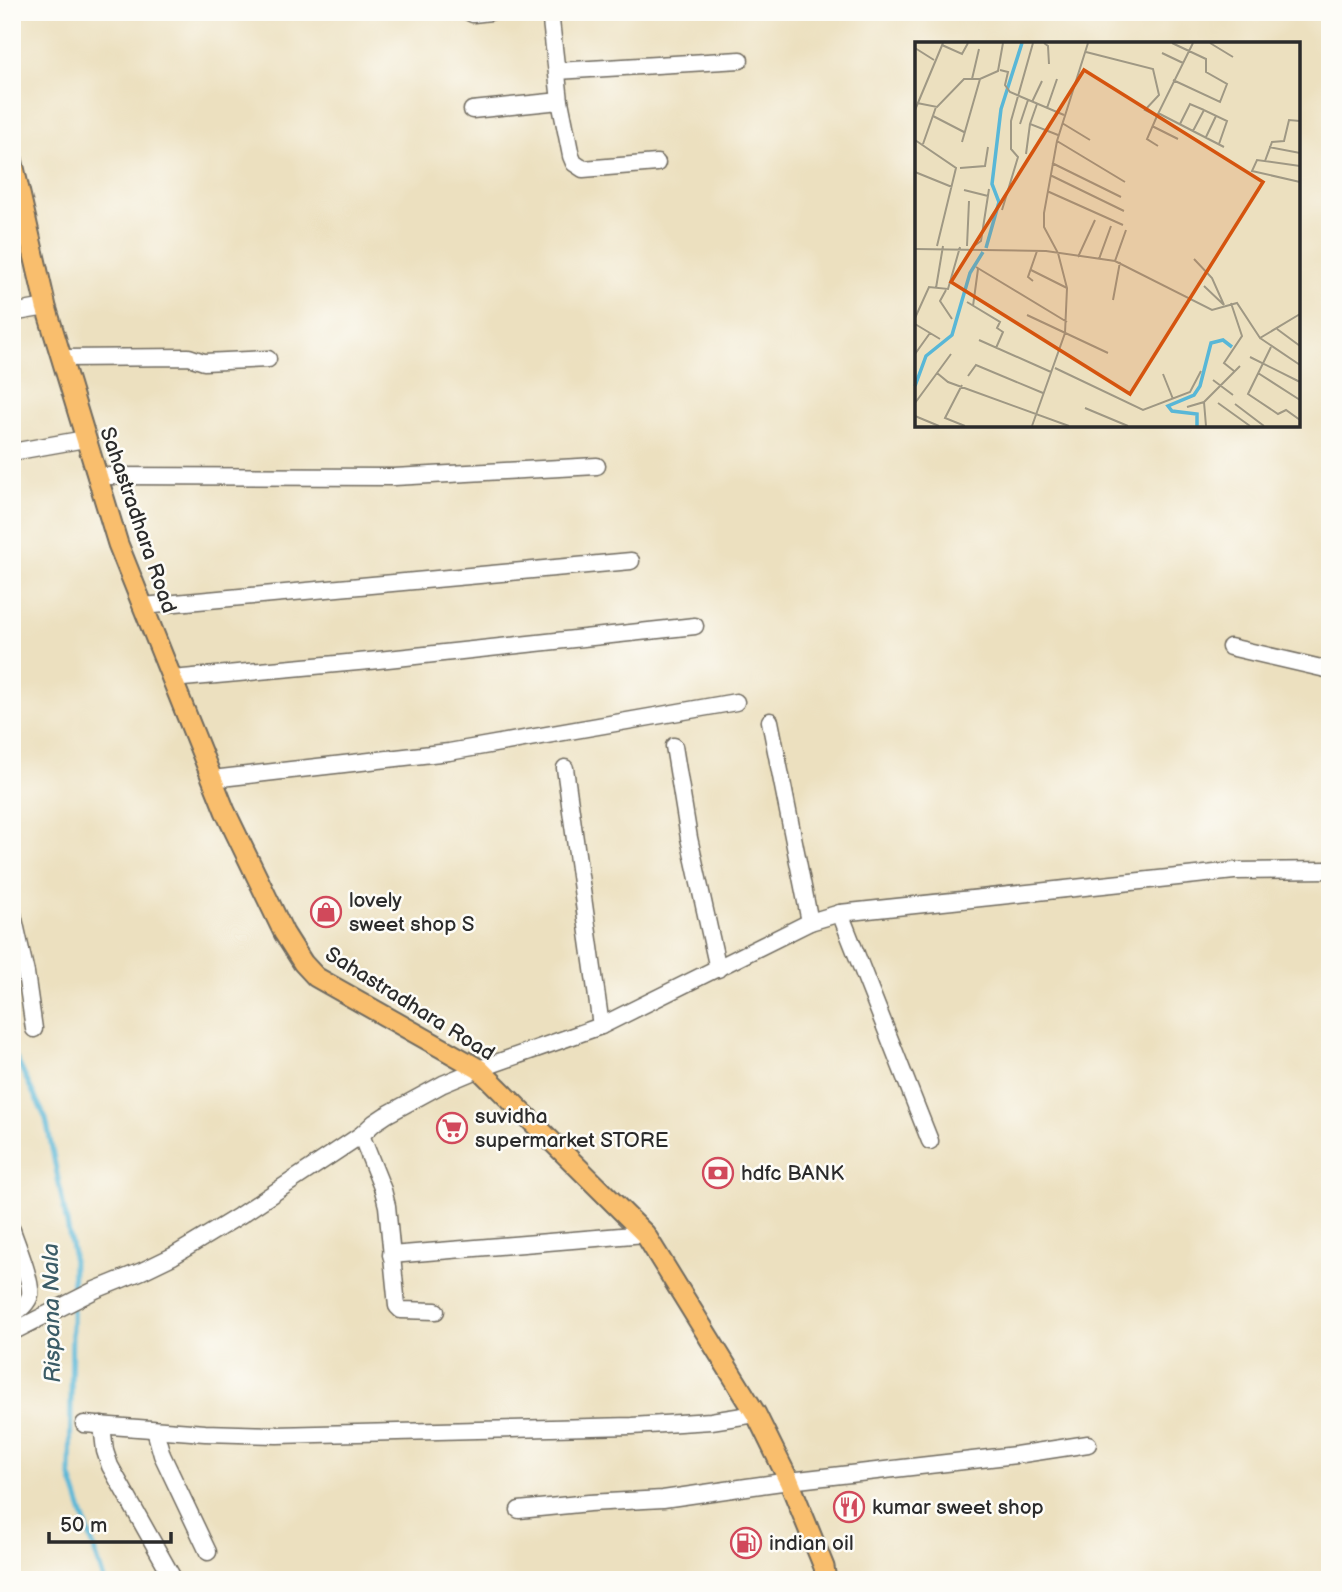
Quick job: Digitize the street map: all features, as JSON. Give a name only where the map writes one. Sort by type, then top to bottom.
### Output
[{"type":"main road","name":"Sahastradhara Road","points":[[12,159],[46,307],[118,544],[225,811],[284,933],[303,963],[316,977],[479,1069],[645,1234],[756,1414],[789,1480],[824,1567],[826,1580]]},
{"type":"street","points":[[469,12],[473,15],[490,12]]},
{"type":"street","points":[[550,12],[560,101],[574,163],[583,169],[657,163]]},
{"type":"street","points":[[557,71],[740,60]]},
{"type":"street","points":[[472,110],[560,101]]},
{"type":"street","points":[[12,313],[46,307]]},
{"type":"street","points":[[61,358],[189,357],[204,362],[268,359]]},
{"type":"street","points":[[12,453],[85,439]]},
{"type":"street","points":[[96,476],[394,477],[597,466]]},
{"type":"street","points":[[143,606],[631,561]]},
{"type":"street","points":[[172,679],[695,626]]},
{"type":"street","points":[[1230,647],[1330,670]]},
{"type":"street","points":[[212,779],[449,752],[736,702]]},
{"type":"street","points":[[770,721],[810,922]]},
{"type":"street","points":[[674,746],[689,838],[718,969]]},
{"type":"street","points":[[565,768],[601,1026]]},
{"type":"street","points":[[12,1332],[95,1290],[173,1256],[239,1216],[361,1135],[374,1123],[443,1084],[601,1026],[810,922],[840,914],[1234,871],[1330,870]]},
{"type":"street","points":[[12,910],[26,972],[34,1028]]},
{"type":"street","points":[[840,914],[930,1141]]},
{"type":"street","points":[[361,1135],[387,1206],[397,1306],[401,1310],[436,1311]]},
{"type":"street","points":[[12,1230],[24,1266],[30,1296],[12,1315]]},
{"type":"street","points":[[391,1255],[645,1234]]},
{"type":"street","points":[[84,1423],[155,1430],[277,1435],[632,1426],[711,1421],[756,1414]]},
{"type":"street","points":[[102,1425],[110,1466],[174,1580]]},
{"type":"street","points":[[155,1430],[162,1455],[208,1552]]},
{"type":"street","points":[[519,1510],[663,1499],[789,1480],[1016,1455],[1088,1444]]},
{"type":"waterway","name":"Rispana Nala","points":[[12,1050],[46,1119],[73,1254],[70,1474],[104,1580]]},
{"type":"place","name":"lovely sweet shop S","points":[[326,912]]},
{"type":"place","name":"suvidha supermarket STORE","points":[[452,1128]]},
{"type":"place","name":"hdfc BANK","points":[[718,1173]]},
{"type":"place","name":"kumar sweet shop","points":[[849,1507]]},
{"type":"place","name":"indian oil","points":[[746,1543]]}]
